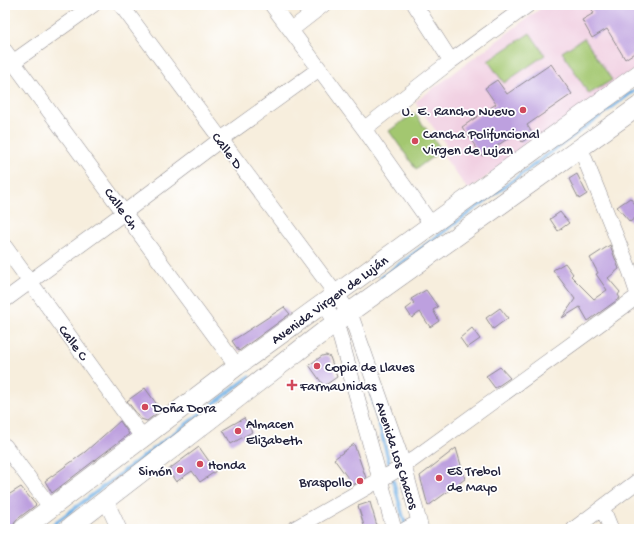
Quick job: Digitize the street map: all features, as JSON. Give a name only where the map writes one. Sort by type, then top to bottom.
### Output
[{"type":"main road","name":"Avenida Virgen de Luján","points":[[24,529],[237,366],[639,74]]},
{"type":"main road","name":"Avenida Virgen de Luján","points":[[68,529],[343,318],[639,106]]},
{"type":"street","points":[[8,60],[93,5]]},
{"type":"street","name":"Calle D","points":[[121,5],[220,140],[330,299]]},
{"type":"street","points":[[272,5],[364,129],[431,224]]},
{"type":"street","points":[[291,30],[323,5]]},
{"type":"street","points":[[415,5],[451,61]]},
{"type":"street","points":[[364,129],[451,61],[528,5]]},
{"type":"street","name":"Calle Ch","points":[[8,60],[125,212],[237,366]]},
{"type":"street","points":[[5,300],[220,140],[319,69]]},
{"type":"street","points":[[294,529],[392,472],[638,297],[634,267],[580,147]]},
{"type":"street","name":"Calle C","points":[[5,247],[143,438]]},
{"type":"street","name":"Avenida Los Chacos","points":[[330,299],[343,318],[392,472],[415,526]]},
{"type":"street","name":"Avenida Los Chacos","points":[[343,318],[392,472],[394,529]]},
{"type":"street","points":[[5,446],[51,508]]},
{"type":"street","points":[[574,529],[603,509],[639,480]]},
{"type":"street","points":[[106,501],[119,529]]},
{"type":"street","points":[[603,509],[611,529]]},
{"type":"shaded area","points":[[545,5],[639,5],[639,67],[468,190],[442,154],[449,149],[415,102]]},
{"type":"green space","points":[[530,33],[545,55],[504,83],[488,61]]},
{"type":"green space","points":[[584,38],[612,80],[589,94],[562,52]]},
{"type":"green space","name":"Cancha Polifuncional Virgen de Lujan","points":[[414,113],[442,150],[416,169],[389,131]]},
{"type":"building","points":[[589,5],[633,5],[639,15],[639,50],[625,59],[607,29],[592,38],[582,20],[594,13]]},
{"type":"building","points":[[551,64],[572,94],[527,125],[533,134],[522,142],[516,133],[482,156],[462,127],[496,104],[485,88],[497,80],[507,94]]},
{"type":"building","points":[[577,174],[587,194],[579,199],[569,179]]},
{"type":"building","points":[[630,198],[639,209],[639,215],[630,222],[617,207]]},
{"type":"building","points":[[560,212],[569,223],[558,231],[550,219]]},
{"type":"building","points":[[610,245],[619,269],[608,278],[620,292],[618,295],[620,298],[588,321],[580,307],[562,318],[575,299],[553,270],[565,263],[573,274],[571,276],[594,299],[607,290],[596,274],[598,273],[590,258]]},
{"type":"building","points":[[426,290],[438,307],[433,310],[439,321],[430,327],[420,312],[412,318],[406,309],[414,303],[411,299]]},
{"type":"building","points":[[284,307],[290,314],[239,351],[232,341]]},
{"type":"building","points":[[500,308],[508,318],[493,329],[486,318]]},
{"type":"building","points":[[472,328],[480,339],[467,348],[460,338]]},
{"type":"building","points":[[326,355],[330,357],[337,377],[324,386],[309,365]]},
{"type":"building","points":[[500,367],[510,378],[495,388],[486,376]]},
{"type":"building","name":"Doña Dora","points":[[145,388],[161,410],[147,421],[141,419],[127,401]]},
{"type":"building","name":"Almacen Elizabeth","points":[[244,418],[252,432],[231,444],[223,430]]},
{"type":"building","points":[[120,421],[129,434],[52,493],[45,481],[85,452]]},
{"type":"building","points":[[354,444],[366,478],[353,485],[334,459]]},
{"type":"building","name":"Honda","points":[[199,447],[216,471],[200,482],[192,471],[176,482],[168,470]]},
{"type":"building","points":[[456,448],[465,479],[428,506],[420,476]]},
{"type":"building","points":[[21,487],[36,505],[16,520],[12,529],[5,529],[5,497]]},
{"type":"building","points":[[370,502],[377,526],[365,529],[358,506]]},
{"type":"waterway","points":[[381,278],[639,87]]},
{"type":"waterway","points":[[47,529],[249,377]]},
{"type":"waterway","points":[[371,393],[391,470]]},
{"type":"waterway","points":[[392,476],[405,524]]},
{"type":"place","name":"U. E. Rancho Nuevo","points":[[523,110]]},
{"type":"place","name":"Cancha Polifuncional Virgen de Lujan","points":[[415,141]]},
{"type":"place","name":"Copia de Llaves","points":[[317,366]]},
{"type":"place","name":"FarmaUnidas","points":[[292,385]]},
{"type":"place","name":"Doña Dora","points":[[145,407]]},
{"type":"place","name":"Almacen Elizabeth","points":[[238,431]]},
{"type":"place","name":"Honda","points":[[200,464]]},
{"type":"place","name":"Simón","points":[[180,470]]},
{"type":"place","name":"ES Trebol de Mayo","points":[[439,478]]},
{"type":"place","name":"Braspollo","points":[[360,481]]}]
